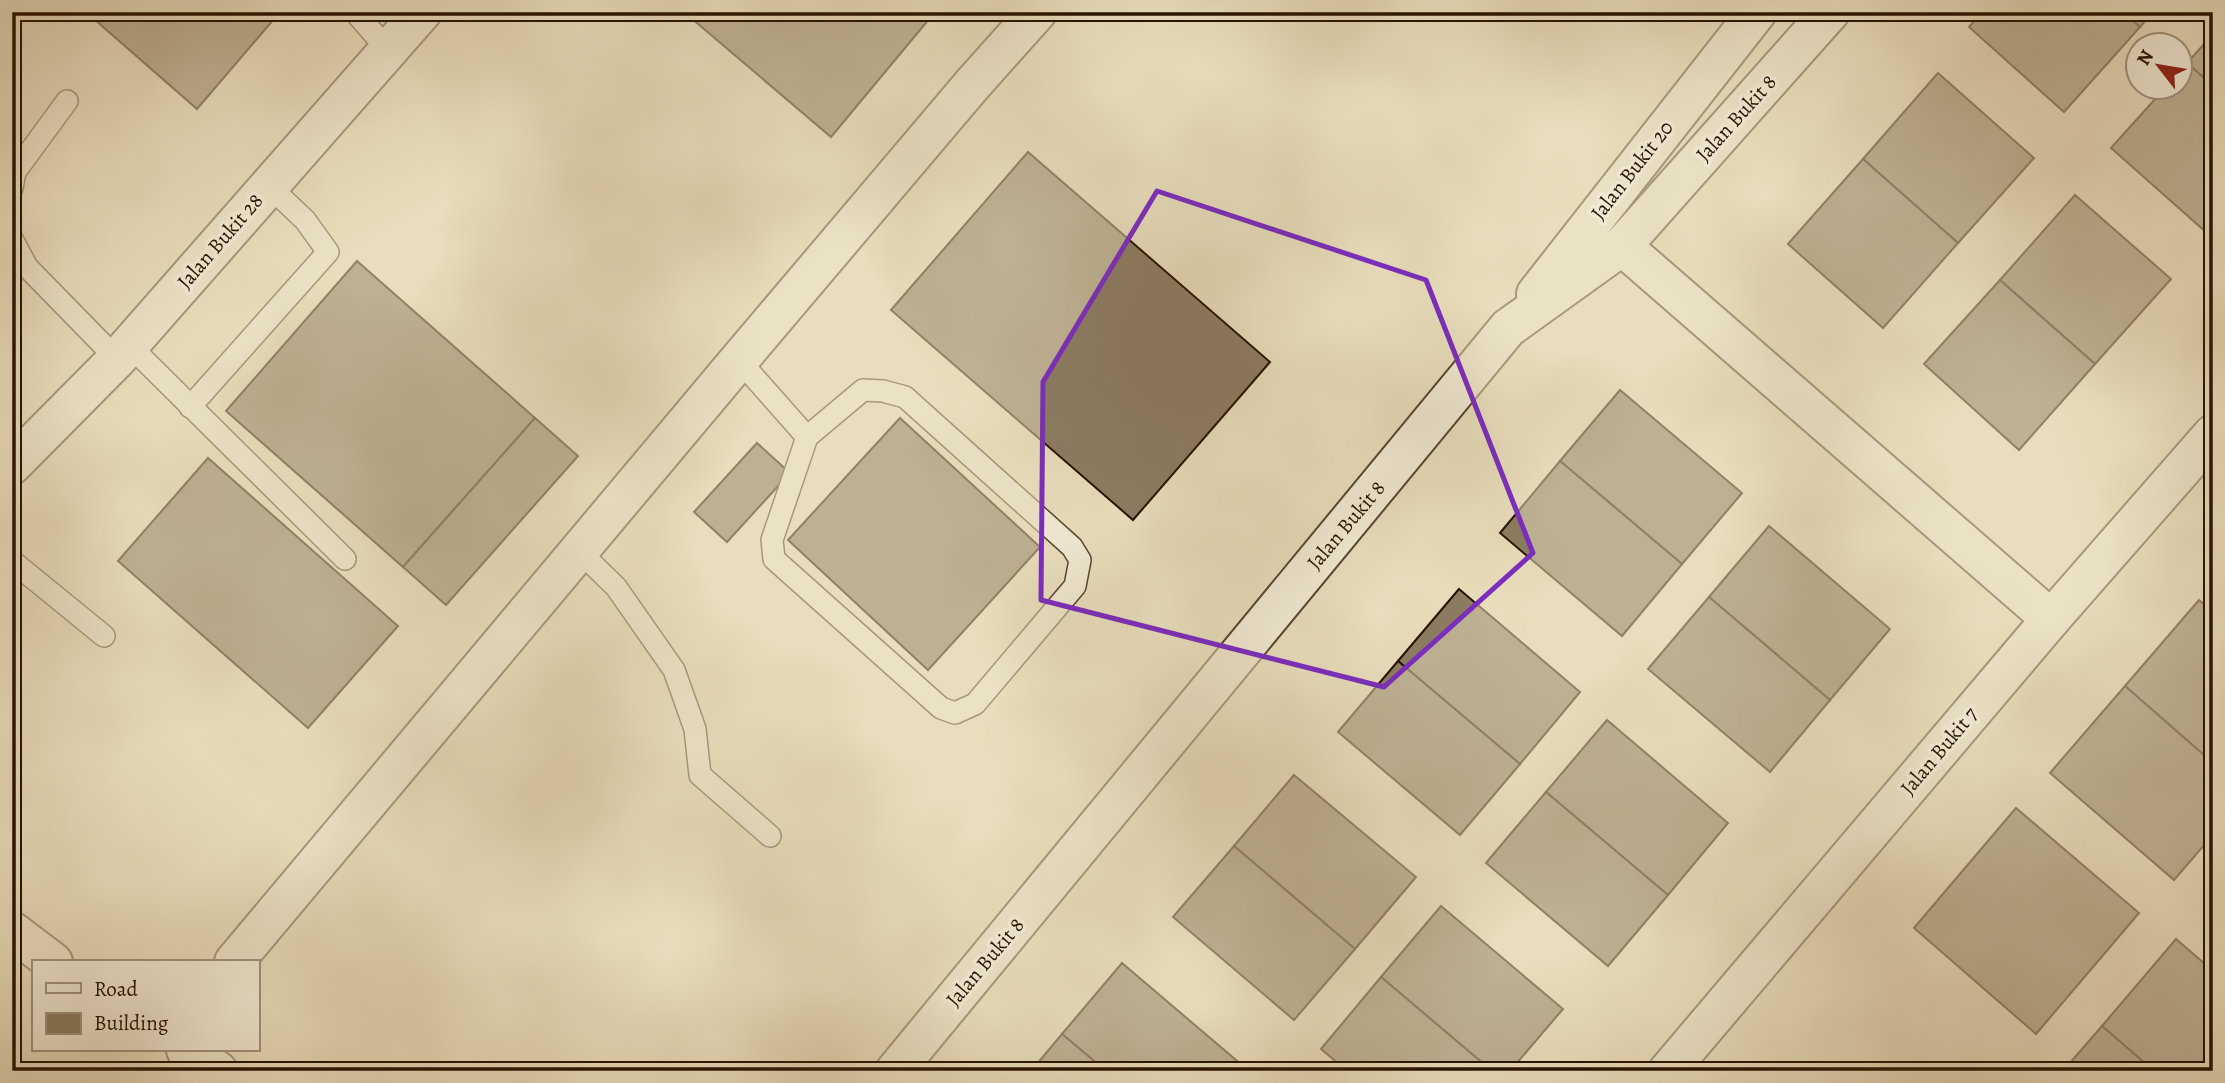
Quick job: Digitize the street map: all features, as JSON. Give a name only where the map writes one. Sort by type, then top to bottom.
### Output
[{"type":"street","name":"Jalan Bukit 28","points":[[12,465],[123,352],[422,12]]},
{"type":"street","points":[[236,960],[739,360],[1037,12]]},
{"type":"street","name":"Jalan Bukit 20","points":[[1508,328],[1757,12]]},
{"type":"street","name":"Jalan Bukit 8","points":[[895,1071],[1508,328],[1622,246],[1830,12]]},
{"type":"street","points":[[1622,246],[2051,619]]},
{"type":"street","name":"Jalan Bukit 7","points":[[1668,1071],[2051,619],[2213,434]]},
{"type":"street","points":[[12,931],[50,960]]},
{"type":"street","points":[[189,1052],[218,1071]]},
{"type":"lane","points":[[355,12],[388,51]]},
{"type":"lane","points":[[12,188],[15,172],[67,101]]},
{"type":"lane","points":[[190,407],[328,252],[305,220],[269,186]]},
{"type":"lane","points":[[12,239],[27,267],[190,407],[345,559]]},
{"type":"lane","points":[[739,360],[807,437]]},
{"type":"lane","points":[[863,390],[883,391],[905,397],[1072,547],[1080,560],[1074,586],[975,704],[955,713],[941,708],[774,559],[772,540],[807,437],[863,390]]},
{"type":"lane","points":[[579,550],[616,587],[674,670],[695,729],[700,775],[770,836]]},
{"type":"lane","points":[[12,561],[104,636]]},
{"type":"highlighted area","points":[[1157,191],[1426,280],[1533,553],[1384,687],[1041,600],[1043,382]]},
{"type":"building","points":[[86,12],[280,12],[197,109]]},
{"type":"building","points":[[684,12],[935,12],[831,137]]},
{"type":"building","points":[[1982,12],[2124,12],[2140,27],[2136,32],[2124,32],[2124,45],[2064,112],[1969,27]]},
{"type":"building","points":[[2124,12],[2153,12],[2140,27]]},
{"type":"building","points":[[2213,34],[2213,86],[2194,69],[2194,55]]},
{"type":"building","points":[[2194,69],[2213,86],[2213,226],[2207,233],[2111,148],[2152,102],[2194,102]]},
{"type":"building","points":[[1938,73],[2034,158],[1958,243],[1863,159]]},
{"type":"building","points":[[1028,152],[1270,362],[1133,520],[891,310]]},
{"type":"building","points":[[1863,159],[1958,243],[1883,328],[1788,244]]},
{"type":"building","points":[[2075,195],[2171,279],[2095,364],[2000,280]]},
{"type":"building","points":[[357,261],[535,418],[403,567],[226,411]]},
{"type":"building","points":[[2000,280],[2095,364],[2019,450],[1924,364]]},
{"type":"building","points":[[1620,390],[1742,493],[1682,564],[1560,461]]},
{"type":"building","points":[[535,418],[578,456],[446,605],[403,567]]},
{"type":"building","points":[[900,418],[1040,547],[928,670],[788,540]]},
{"type":"building","points":[[757,443],[790,473],[727,542],[694,512]]},
{"type":"building","points":[[208,458],[398,626],[308,728],[118,561]]},
{"type":"building","points":[[1560,461],[1682,564],[1622,636],[1500,533]]},
{"type":"building","points":[[1769,526],[1890,629],[1830,700],[1709,597]]},
{"type":"building","points":[[1459,589],[1580,692],[1520,764],[1398,661]]},
{"type":"building","points":[[1709,597],[1830,700],[1770,772],[1648,669]]},
{"type":"building","points":[[2199,600],[2213,612],[2213,763],[2125,686]]},
{"type":"building","points":[[1398,661],[1520,764],[1460,835],[1338,732]]},
{"type":"building","points":[[2125,686],[2213,763],[2213,835],[2174,880],[2050,773]]},
{"type":"building","points":[[1607,720],[1728,823],[1668,895],[1546,792]]},
{"type":"building","points":[[1294,775],[1416,877],[1355,949],[1234,846]]},
{"type":"building","points":[[1546,792],[1668,895],[1608,966],[1486,863]]},
{"type":"building","points":[[2016,808],[2139,913],[2036,1034],[1914,928]]},
{"type":"building","points":[[1234,846],[1355,949],[1294,1020],[1173,917]]},
{"type":"building","points":[[1441,906],[1563,1009],[1510,1071],[1492,1071],[1381,977]]},
{"type":"building","points":[[2176,939],[2213,971],[2213,1071],[2154,1071],[2102,1026]]},
{"type":"building","points":[[1122,963],[1243,1066],[1239,1071],[1106,1071],[1062,1034]]},
{"type":"building","points":[[1381,977],[1492,1071],[1347,1071],[1321,1049]]},
{"type":"building","points":[[2102,1026],[2154,1071],[2063,1071]]},
{"type":"building","points":[[1062,1034],[1106,1071],[1031,1071]]}]
